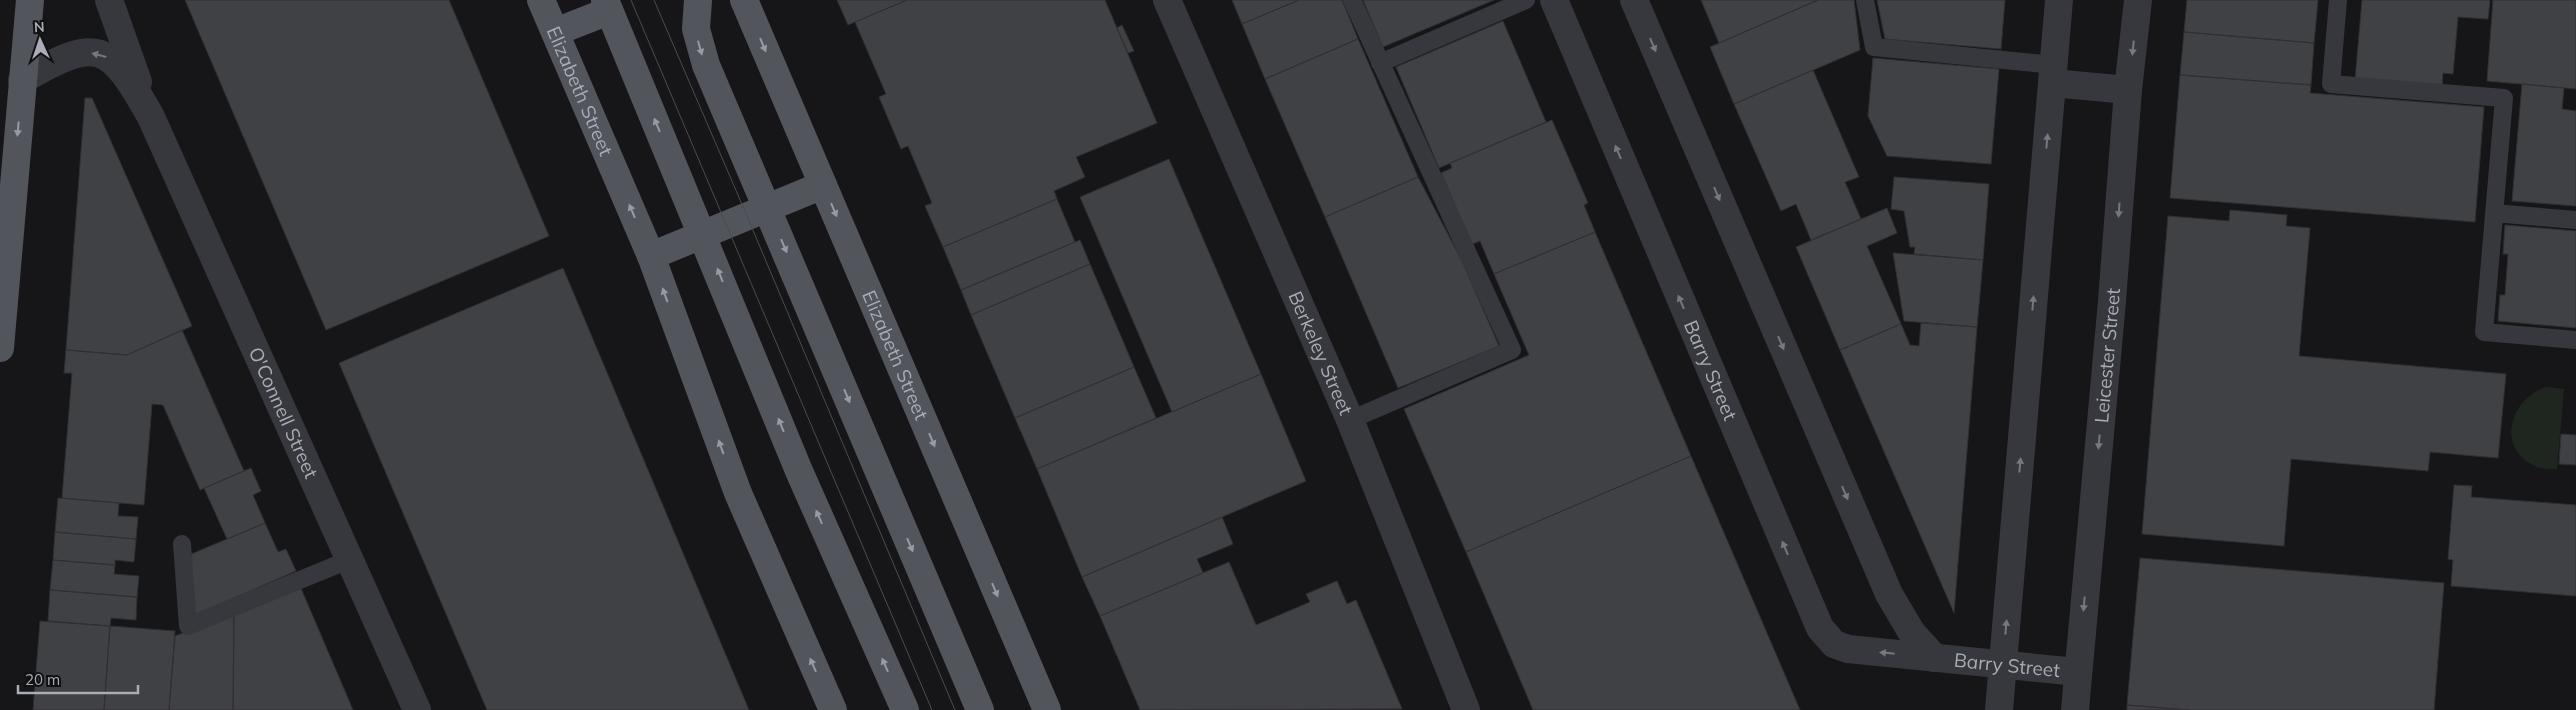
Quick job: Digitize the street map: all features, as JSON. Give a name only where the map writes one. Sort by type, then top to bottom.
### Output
[{"type":"main road","points":[[0,348],[30,0]]},
{"type":"main road","name":"Elizabeth Street","points":[[541,0],[651,256],[738,493],[832,710]]},
{"type":"main road","points":[[698,0],[696,22],[701,51],[980,710]]},
{"type":"main road","name":"Elizabeth Street","points":[[744,0],[1046,710]]},
{"type":"main road","points":[[555,32],[607,5],[799,470],[905,710]]},
{"type":"main road","points":[[651,256],[823,185]]},
{"type":"street","name":"O'Connell Street","points":[[109,0],[150,117],[417,710]]},
{"type":"street","name":"Berkeley Street","points":[[1167,0],[1350,420],[1466,710]]},
{"type":"street","name":"Barry Street","points":[[1554,0],[1815,620],[1826,636],[1840,647],[2077,672]]},
{"type":"street","name":"Barry Street","points":[[1634,0],[1889,594],[1912,633],[1935,658]]},
{"type":"street","points":[[1999,710],[2059,0]]},
{"type":"street","name":"Leicester Street","points":[[2075,710],[2112,302],[2128,90],[2138,0]]},
{"type":"street","name":"O'Connell Street","points":[[22,80],[55,60],[72,54],[98,54],[106,56],[124,72],[150,117]]},
{"type":"street","points":[[2053,74],[2128,90]]},
{"type":"lane","points":[[1350,420],[1512,350],[1352,0]]},
{"type":"lane","points":[[1380,63],[1526,0]]},
{"type":"lane","points":[[1866,0],[1874,47],[2053,74]]},
{"type":"lane","points":[[2338,0],[2331,84],[2504,98],[2484,332],[2576,340]]},
{"type":"lane","points":[[2494,213],[2576,220]]},
{"type":"lane","points":[[182,544],[188,626],[351,560]]},
{"type":"shaded area","points":[[2545,387],[2564,389],[2557,469],[2537,467],[2524,459],[2516,449],[2512,438],[2515,414],[2522,403],[2532,394]]},
{"type":"building","points":[[185,0],[449,0],[549,236],[326,330]]},
{"type":"building","points":[[837,0],[907,0],[848,25]]},
{"type":"building","points":[[907,0],[1105,0],[1157,123],[1076,157],[1085,177],[1054,191],[1057,199],[943,247],[925,206],[932,203],[908,146],[901,149],[879,97],[886,94],[855,22]]},
{"type":"building","points":[[1232,0],[1299,0],[1242,24]]},
{"type":"building","points":[[1299,0],[1342,0],[1358,39],[1265,79],[1242,24]]},
{"type":"building","points":[[1363,0],[1494,0],[1383,47]]},
{"type":"building","points":[[1701,0],[1818,0],[1719,43]]},
{"type":"building","points":[[1818,0],[1854,0],[1860,50],[1734,104],[1710,47]]},
{"type":"building","points":[[1877,0],[2005,0],[2001,49],[1885,39]]},
{"type":"building","points":[[2187,0],[2318,0],[2314,43],[2184,32]]},
{"type":"building","points":[[2362,0],[2490,0],[2488,19],[2458,17],[2453,74],[2443,73],[2442,86],[2355,80]]},
{"type":"building","points":[[2493,0],[2576,0],[2576,89],[2487,81]]},
{"type":"building","points":[[1503,21],[1546,122],[1439,168],[1396,67]]},
{"type":"building","points":[[1122,25],[1134,51],[1128,53],[1117,28]]},
{"type":"building","points":[[2184,32],[2314,43],[2311,85],[2180,75]]},
{"type":"building","points":[[1358,39],[1418,177],[1325,217],[1265,79]]},
{"type":"building","points":[[1873,58],[1999,69],[1991,164],[1887,156],[1868,116]]},
{"type":"building","points":[[1813,70],[1859,177],[1845,182],[1861,219],[1811,240],[1796,204],[1781,211],[1734,104]]},
{"type":"building","points":[[2180,75],[2311,85],[2310,93],[2484,107],[2475,222],[2170,198]]},
{"type":"building","points":[[2522,84],[2564,88],[2562,109],[2576,111],[2576,206],[2512,201]]},
{"type":"building","points":[[85,98],[92,98],[192,326],[127,355],[66,350]]},
{"type":"building","points":[[1552,120],[1588,203],[1584,205],[1595,232],[1494,274],[1480,241],[1472,244],[1441,173],[1452,168],[1450,163]]},
{"type":"building","points":[[1169,159],[1261,374],[1172,412],[1080,197]]},
{"type":"building","points":[[1418,177],[1462,261],[1499,346],[1398,388],[1325,217]]},
{"type":"building","points":[[1894,177],[1989,184],[1983,260],[1914,254],[1915,247],[1910,247],[1904,211],[1891,209]]},
{"type":"building","points":[[1057,199],[1075,242],[961,290],[943,247]]},
{"type":"building","points":[[1887,208],[1897,233],[1867,246],[1901,324],[1840,350],[1796,247]]},
{"type":"building","points":[[2230,210],[2287,215],[2286,226],[2310,228],[2299,356],[2506,374],[2498,458],[2430,452],[2428,471],[2291,459],[2284,546],[2142,534],[2168,216],[2229,221]]},
{"type":"building","points":[[2505,225],[2576,231],[2576,328],[2498,321],[2500,295],[2505,295],[2508,254],[2503,254]]},
{"type":"building","points":[[1595,232],[1691,456],[1466,552],[1404,409],[1529,355],[1494,274]]},
{"type":"building","points":[[1080,240],[1090,264],[971,315],[961,290]]},
{"type":"building","points":[[1893,253],[1983,260],[1977,327],[1904,321]]},
{"type":"building","points":[[1090,264],[1134,367],[1015,418],[971,315]]},
{"type":"building","points":[[563,268],[749,710],[487,710],[339,363]]},
{"type":"building","points":[[1921,323],[1977,327],[1954,613],[1840,350],[1901,324],[1910,345],[1919,346]]},
{"type":"building","points":[[182,330],[244,471],[200,490],[163,405],[152,404],[144,505],[62,498],[72,373],[64,373],[66,350],[127,355]]},
{"type":"building","points":[[1134,367],[1156,418],[1037,469],[1015,418]]},
{"type":"building","points":[[1261,374],[1306,481],[1082,577],[1037,469]]},
{"type":"building","points":[[2561,434],[2576,435],[2576,465],[2559,464]]},
{"type":"building","points":[[1691,456],[1800,710],[1533,710],[1466,552]]},
{"type":"building","points":[[251,468],[261,491],[253,495],[265,523],[227,539],[204,488]]},
{"type":"building","points":[[2454,485],[2472,486],[2471,497],[2576,505],[2576,596],[2451,586],[2453,560],[2448,559]]},
{"type":"building","points":[[58,498],[119,503],[118,516],[138,517],[136,539],[55,532]]},
{"type":"building","points":[[1222,517],[1233,544],[1197,559],[1203,573],[1100,616],[1082,577]]},
{"type":"building","points":[[265,523],[278,552],[286,549],[296,571],[195,615],[189,555]]},
{"type":"building","points":[[55,532],[136,539],[134,562],[115,560],[115,565],[53,560]]},
{"type":"building","points":[[2140,558],[2444,583],[2434,710],[2189,710],[2127,705]]},
{"type":"building","points":[[53,560],[115,565],[114,574],[139,576],[137,597],[50,590]]},
{"type":"building","points":[[1229,562],[1256,625],[1310,602],[1306,594],[1337,581],[1347,604],[1356,600],[1402,709],[1140,710],[1100,616]]},
{"type":"building","points":[[300,586],[353,710],[233,710],[234,614]]},
{"type":"building","points":[[50,590],[137,597],[136,620],[111,618],[110,626],[48,621]]},
{"type":"building","points":[[234,614],[233,710],[169,710],[175,636]]},
{"type":"building","points":[[40,621],[110,626],[104,710],[33,710]]},
{"type":"building","points":[[110,626],[175,631],[169,710],[104,710]]},
{"type":"building","points":[[2127,705],[2189,710],[2127,710]]},
{"type":"tram line","points":[[631,0],[932,710]]},
{"type":"tram line","points":[[654,0],[955,710]]}]
